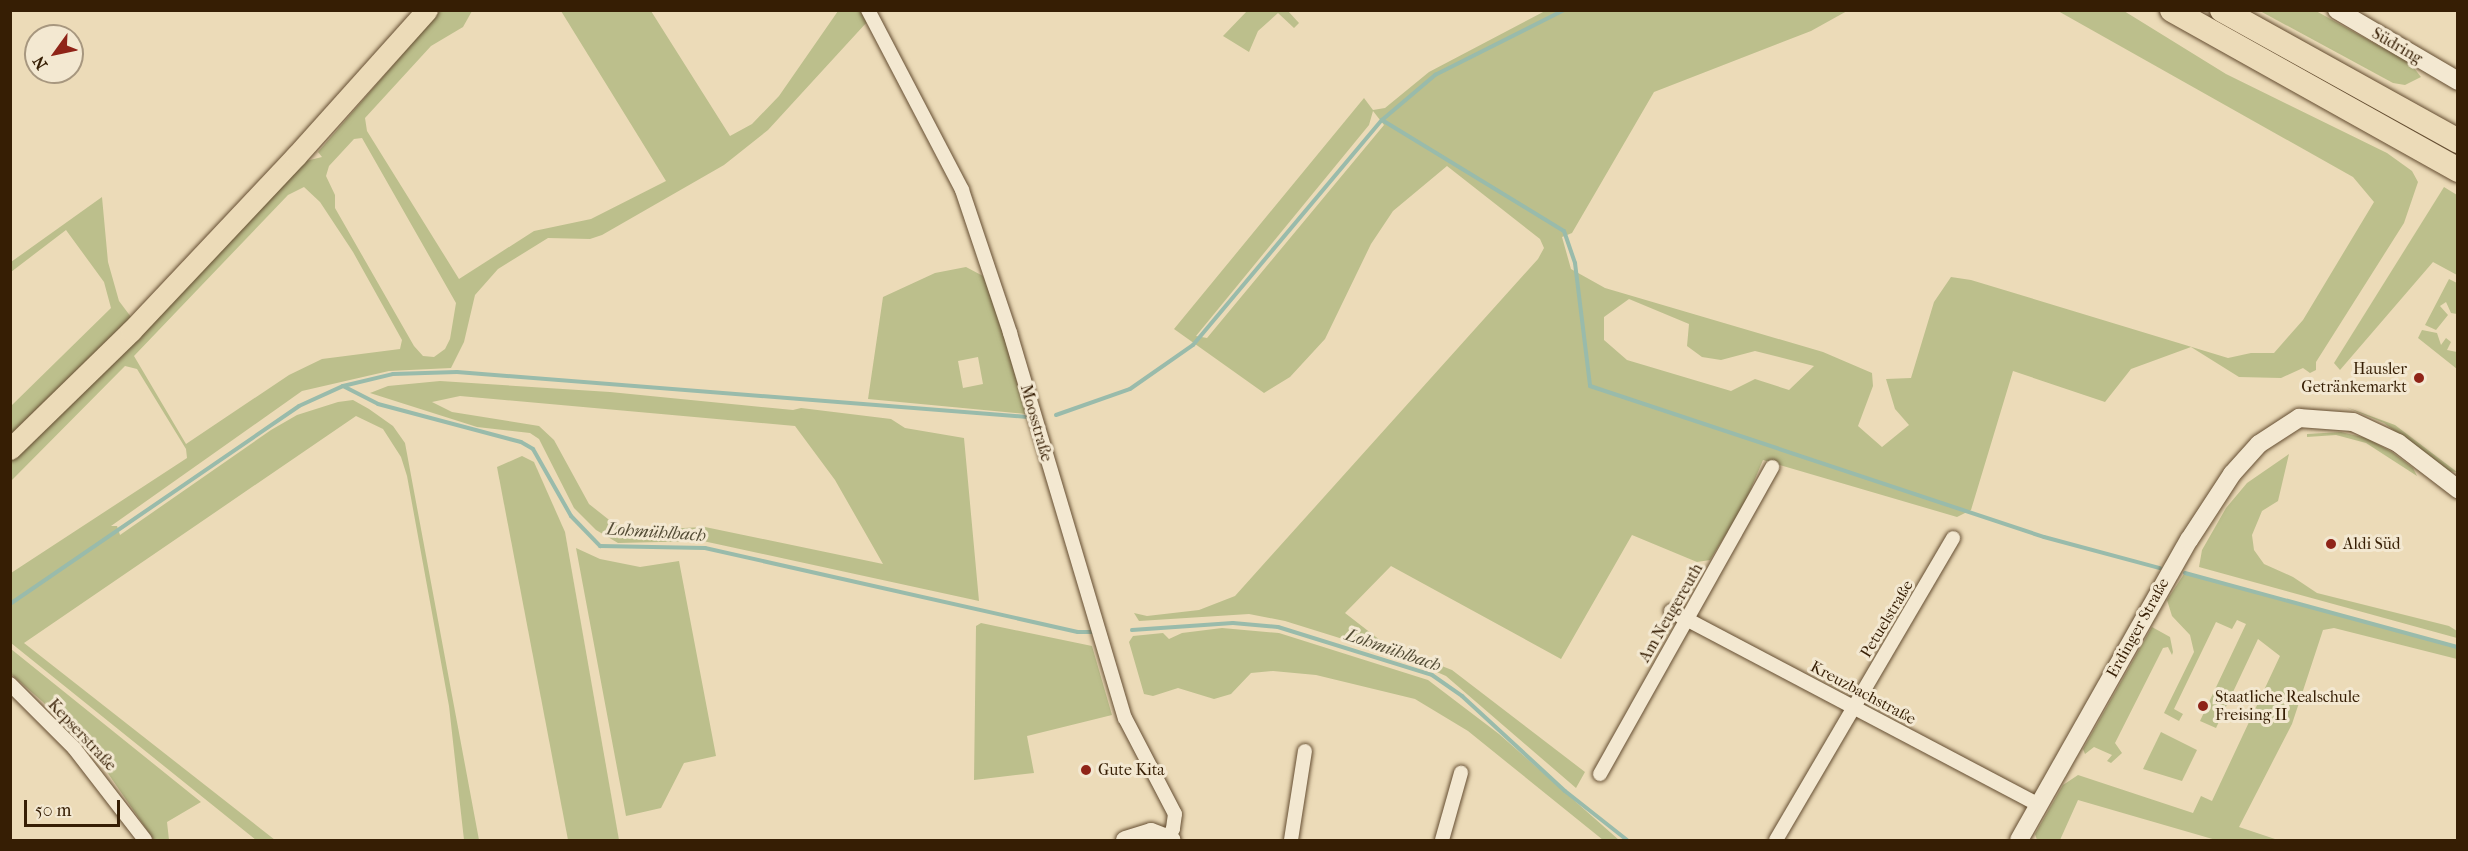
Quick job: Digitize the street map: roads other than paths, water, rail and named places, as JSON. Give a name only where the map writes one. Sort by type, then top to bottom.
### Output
[{"type":"highway","points":[[2172,10],[2457,170]]},
{"type":"highway","points":[[2222,10],[2457,141]]},
{"type":"main road","points":[[10,449],[131,331],[296,156],[427,10]]},
{"type":"street","name":"Moosstraße","points":[[868,10],[962,190],[1132,737],[1171,803],[1176,820],[1164,839]]},
{"type":"street","name":"Südring","points":[[2337,10],[2457,81]]},
{"type":"street","name":"Erdinger Straße","points":[[2019,840],[2208,510],[2248,454],[2279,433],[2311,428],[2316,420],[2341,420],[2380,432],[2457,489]]},
{"type":"street","name":"Am Neugereuth","points":[[1600,774],[1772,467]]},
{"type":"street","name":"Petuelstraße","points":[[1776,840],[1953,538]]},
{"type":"street","name":"Kreuzbachstraße","points":[[1671,611],[2040,805]]},
{"type":"street","name":"Kepserstraße","points":[[10,684],[74,748],[146,840]]},
{"type":"street","points":[[1291,840],[1305,751]]},
{"type":"street","points":[[1442,840],[1461,773]]},
{"type":"street","points":[[1125,840],[1151,832],[1164,839]]},
{"type":"waterway","points":[[1056,415],[1130,389],[1193,345],[1382,120],[1435,75],[1564,10]]},
{"type":"waterway","points":[[1382,120],[1564,231],[1575,263],[1590,386],[2044,537],[2160,568]]},
{"type":"waterway","points":[[10,604],[299,406],[343,386],[393,374],[457,372],[1027,417]]},
{"type":"waterway","name":"Lohmühlbach","points":[[343,386],[378,404],[521,442],[533,449],[571,516],[600,546],[705,548],[1078,632],[1093,632]]},
{"type":"waterway","points":[[2185,573],[2458,647]]},
{"type":"waterway","name":"Lohmühlbach","points":[[1132,630],[1233,623],[1278,627],[1432,675],[1462,696],[1565,791],[1627,840]]},
{"type":"place","name":"Hausler Getränkemarkt","points":[[2419,378]]},
{"type":"place","name":"Aldi Süd","points":[[2331,544]]},
{"type":"place","name":"Staatliche Realschule Freising II","points":[[2203,706]]},
{"type":"place","name":"Gute Kita","points":[[1086,770]]}]
